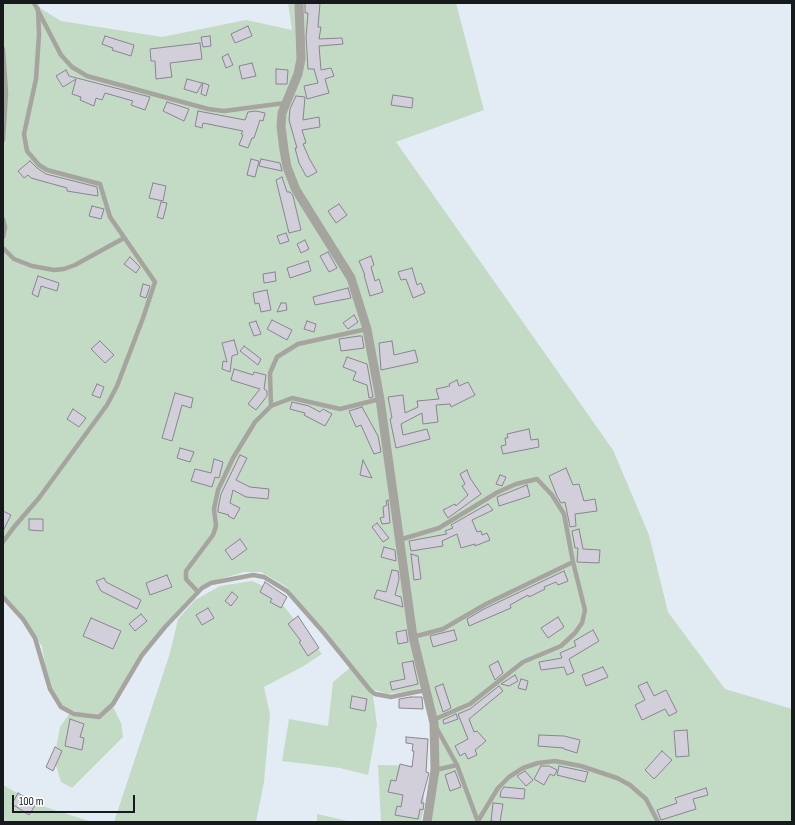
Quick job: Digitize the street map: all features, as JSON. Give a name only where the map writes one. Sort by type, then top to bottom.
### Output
[{"type":"street","points":[[299,3],[301,59],[298,74],[285,103],[281,126],[284,150],[292,181],[351,278],[367,329],[380,399],[413,637],[434,722],[435,770],[427,822]]},
{"type":"lane","points":[[34,3],[61,55],[72,67],[93,79],[208,110],[224,111],[285,103]]},
{"type":"lane","points":[[3,542],[92,427],[107,405],[143,318],[155,282],[110,217],[100,184],[47,170],[39,165],[26,148],[24,134],[36,79],[38,58],[38,9]]},
{"type":"lane","points":[[3,49],[6,93],[3,140]]},
{"type":"lane","points":[[3,219],[5,227],[3,236]]},
{"type":"lane","points":[[3,248],[14,259],[32,266],[54,270],[64,269],[75,264],[124,238]]},
{"type":"lane","points":[[271,406],[270,373],[277,358],[298,344],[367,329]]},
{"type":"lane","points":[[198,592],[186,579],[186,571],[213,535],[216,526],[214,509],[217,497],[232,458],[255,422],[271,406],[292,398],[340,409],[380,399]]},
{"type":"lane","points":[[399,540],[439,528],[498,492],[516,484],[537,479],[552,495],[564,514],[585,613],[582,623],[575,633],[561,646],[531,658],[517,666],[470,704],[434,722],[457,765],[478,821]]},
{"type":"lane","points":[[413,637],[443,629],[486,604],[573,562]]},
{"type":"lane","points":[[3,597],[23,619],[35,638],[47,685],[61,707],[74,714],[95,717],[101,715],[113,704],[139,659],[165,627],[198,592],[211,583],[253,575],[264,576],[290,595],[324,633],[370,690],[379,695],[391,697],[426,690]]},
{"type":"lane","points":[[478,821],[498,788],[509,777],[523,768],[538,763],[555,761],[581,766],[624,781],[640,792],[646,799],[658,822]]},
{"type":"lane","points":[[435,770],[457,765]]},
{"type":"green space","points":[[3,3],[38,3],[40,8],[61,21],[162,37],[246,20],[292,30],[288,3],[456,3],[484,110],[396,142],[613,450],[649,535],[668,612],[725,689],[792,709],[792,822],[428,822],[436,751],[426,686],[413,691],[387,694],[372,689],[377,725],[368,775],[340,768],[282,761],[289,719],[328,726],[333,682],[351,667],[287,587],[261,572],[244,572],[207,583],[185,603],[137,663],[112,705],[121,723],[123,737],[72,788],[61,782],[54,759],[60,727],[70,713],[80,714],[62,706],[48,684],[42,646],[3,598]]},
{"type":"green space","points":[[252,581],[270,589],[322,654],[302,667],[264,687],[270,714],[264,782],[256,822],[114,822],[170,653],[178,619],[195,600],[220,586]]},
{"type":"green space","points":[[378,765],[423,766],[424,807],[421,822],[381,822]]},
{"type":"green space","points":[[3,785],[36,804],[92,822],[3,822]]},
{"type":"green space","points":[[317,814],[352,822],[317,822]]},
{"type":"building","points":[[305,3],[320,3],[318,27],[321,27],[319,39],[342,38],[343,44],[319,46],[321,70],[331,68],[334,76],[325,79],[329,93],[307,99],[304,86],[318,83],[314,69],[308,69],[306,37],[308,13],[305,13]]},
{"type":"building","points":[[248,26],[252,36],[235,43],[231,34]]},
{"type":"building","points":[[105,36],[134,45],[131,56],[112,50],[113,48],[102,44]]},
{"type":"building","points":[[210,36],[211,46],[203,47],[201,37]]},
{"type":"building","points":[[200,43],[202,59],[170,63],[172,77],[156,79],[155,61],[151,61],[150,49]]},
{"type":"building","points":[[228,54],[233,65],[226,68],[222,57]]},
{"type":"building","points":[[252,63],[256,76],[242,79],[239,66]]},
{"type":"building","points":[[276,69],[288,70],[287,84],[276,84]]},
{"type":"building","points":[[66,70],[69,76],[150,97],[145,110],[131,105],[133,101],[105,93],[102,100],[96,98],[94,106],[80,100],[81,97],[72,94],[76,79],[63,87],[56,76]]},
{"type":"building","points":[[187,79],[202,83],[197,93],[184,89]]},
{"type":"building","points":[[203,83],[209,85],[206,96],[201,94]]},
{"type":"building","points":[[393,95],[413,98],[412,108],[391,105]]},
{"type":"building","points":[[296,96],[305,97],[303,120],[319,117],[320,127],[302,130],[306,143],[303,144],[317,172],[308,177],[299,163],[295,148],[297,148],[289,120],[290,109]]},
{"type":"building","points":[[167,102],[189,109],[184,121],[163,111]]},
{"type":"building","points":[[198,111],[245,120],[248,112],[256,111],[265,113],[263,121],[260,120],[254,138],[252,138],[248,148],[239,145],[243,131],[203,123],[202,128],[195,126]]},
{"type":"building","points":[[251,159],[259,161],[255,177],[247,175]]},
{"type":"building","points":[[261,159],[280,163],[282,171],[259,166]]},
{"type":"building","points":[[30,161],[46,174],[97,187],[98,196],[67,191],[67,188],[31,178],[28,175],[24,178],[18,171]]},
{"type":"building","points":[[282,177],[287,192],[290,192],[293,196],[301,230],[289,233],[276,180]]},
{"type":"building","points":[[153,183],[166,186],[163,201],[149,198]]},
{"type":"building","points":[[161,202],[167,203],[163,219],[157,217]]},
{"type":"building","points":[[339,204],[347,215],[336,223],[328,211]]},
{"type":"building","points":[[92,206],[104,209],[101,219],[89,216]]},
{"type":"building","points":[[286,233],[289,241],[280,244],[277,236]]},
{"type":"building","points":[[305,240],[309,249],[301,253],[297,244]]},
{"type":"building","points":[[328,252],[337,268],[329,272],[320,256]]},
{"type":"building","points":[[371,256],[374,265],[371,267],[375,281],[379,279],[383,292],[370,296],[365,275],[359,261]]},
{"type":"building","points":[[130,257],[140,267],[136,273],[124,264]]},
{"type":"building","points":[[308,261],[311,271],[290,278],[287,268]]},
{"type":"building","points":[[412,268],[417,285],[421,283],[425,293],[413,298],[406,279],[401,280],[398,272]]},
{"type":"building","points":[[275,272],[276,281],[264,283],[263,274]]},
{"type":"building","points":[[38,276],[59,283],[57,291],[41,286],[38,297],[32,294]]},
{"type":"building","points":[[143,284],[150,286],[146,298],[140,296]]},
{"type":"building","points":[[348,288],[351,298],[315,305],[313,297]]},
{"type":"building","points":[[267,290],[271,310],[261,312],[259,303],[255,304],[253,293]]},
{"type":"building","points":[[281,303],[286,303],[287,310],[277,312]]},
{"type":"building","points":[[354,315],[358,322],[348,329],[343,323]]},
{"type":"building","points":[[272,320],[292,330],[287,340],[267,329]]},
{"type":"building","points":[[256,321],[261,334],[254,336],[249,323]]},
{"type":"building","points":[[307,321],[316,324],[314,332],[304,329]]},
{"type":"building","points":[[362,336],[364,348],[341,351],[339,339]]},
{"type":"building","points":[[234,340],[238,354],[232,356],[230,372],[222,369],[223,361],[227,362],[222,343]]},
{"type":"building","points":[[100,341],[114,355],[105,363],[91,349]]},
{"type":"building","points":[[392,341],[394,355],[415,350],[418,362],[381,370],[379,343]]},
{"type":"building","points":[[244,346],[261,359],[258,365],[240,351]]},
{"type":"building","points":[[347,357],[367,364],[373,397],[369,398],[367,385],[353,380],[356,372],[343,367]]},
{"type":"building","points":[[234,369],[253,375],[254,372],[266,375],[264,389],[267,391],[267,396],[256,410],[248,404],[260,389],[231,380]]},
{"type":"building","points":[[457,380],[459,386],[468,382],[475,395],[451,407],[450,404],[436,405],[438,422],[423,424],[422,413],[401,424],[403,435],[427,429],[430,439],[396,448],[390,419],[392,418],[388,397],[403,395],[405,413],[418,407],[417,401],[439,399],[436,389],[450,386],[449,384]]},
{"type":"building","points":[[97,384],[104,387],[100,398],[92,395]]},
{"type":"building","points":[[175,393],[193,398],[191,408],[182,405],[172,441],[162,438]]},
{"type":"building","points":[[292,402],[309,406],[320,412],[323,409],[332,414],[325,426],[304,415],[305,413],[290,409]]},
{"type":"building","points":[[362,407],[378,436],[381,452],[374,454],[361,425],[356,427],[349,411]]},
{"type":"building","points":[[73,409],[86,418],[79,427],[67,419]]},
{"type":"building","points":[[529,429],[531,440],[538,439],[539,447],[503,454],[501,446],[506,445],[505,438],[508,438],[507,434]]},
{"type":"building","points":[[180,448],[194,452],[190,462],[177,458]]},
{"type":"building","points":[[240,455],[247,458],[236,480],[250,487],[269,489],[268,499],[246,497],[233,490],[230,503],[240,508],[234,519],[228,516],[229,515],[218,512],[218,509],[221,494]]},
{"type":"building","points":[[214,459],[223,462],[219,478],[215,477],[212,487],[191,481],[195,469],[211,473]]},
{"type":"building","points":[[363,460],[372,478],[360,475]]},
{"type":"building","points":[[566,468],[573,485],[579,484],[584,501],[595,499],[597,511],[575,514],[576,526],[570,527],[565,502],[561,503],[549,476]]},
{"type":"building","points":[[467,470],[470,478],[481,494],[448,518],[443,510],[455,504],[456,506],[468,495],[462,486],[465,484],[460,474]]},
{"type":"building","points":[[500,475],[506,477],[502,486],[496,484]]},
{"type":"building","points":[[527,485],[530,496],[499,506],[497,497]]},
{"type":"building","points":[[388,500],[390,523],[382,524],[380,518],[384,517],[383,507],[387,505],[386,501]]},
{"type":"building","points":[[488,504],[493,510],[472,520],[477,532],[481,531],[482,535],[487,533],[490,540],[475,546],[475,544],[461,548],[457,534],[442,541],[443,546],[411,551],[409,541],[447,534],[445,531],[453,528],[451,525]]},
{"type":"building","points":[[3,511],[11,515],[3,531]]},
{"type":"building","points":[[29,519],[43,519],[43,531],[29,530]]},
{"type":"building","points":[[377,523],[389,538],[383,542],[372,527]]},
{"type":"building","points":[[579,529],[583,549],[600,550],[599,563],[577,562],[578,548],[575,548],[572,531]]},
{"type":"building","points":[[240,539],[247,549],[232,560],[225,550]]},
{"type":"building","points":[[384,547],[395,550],[396,561],[381,557]]},
{"type":"building","points":[[411,554],[418,556],[421,579],[414,580]]},
{"type":"building","points":[[392,570],[398,571],[399,579],[395,595],[401,597],[403,607],[374,598],[377,590],[386,592]]},
{"type":"building","points":[[564,571],[568,581],[558,585],[556,582],[544,587],[545,589],[529,597],[528,595],[510,605],[511,608],[469,626],[467,619],[484,609]]},
{"type":"building","points":[[167,575],[172,587],[150,595],[146,583]]},
{"type":"building","points":[[104,578],[106,582],[141,600],[137,609],[101,591],[96,581]]},
{"type":"building","points":[[265,582],[287,597],[281,608],[270,602],[272,599],[260,592]]},
{"type":"building","points":[[232,592],[238,597],[231,606],[225,601]]},
{"type":"building","points":[[208,608],[214,618],[202,625],[196,615]]},
{"type":"building","points":[[141,614],[147,621],[135,631],[129,624]]},
{"type":"building","points":[[298,616],[319,648],[308,656],[299,642],[301,641],[288,624]]},
{"type":"building","points":[[558,617],[564,627],[548,638],[541,628]]},
{"type":"building","points":[[91,618],[121,631],[113,649],[83,636]]},
{"type":"building","points":[[406,630],[408,642],[398,644],[396,632]]},
{"type":"building","points":[[454,630],[457,640],[433,647],[430,636]]},
{"type":"building","points":[[593,630],[599,641],[569,659],[574,672],[567,675],[564,667],[541,670],[539,662],[562,658],[560,653],[576,646],[574,641]]},
{"type":"building","points":[[413,661],[418,684],[392,690],[390,682],[405,679],[402,663]]},
{"type":"building","points":[[498,661],[503,673],[495,680],[489,666]]},
{"type":"building","points":[[603,667],[608,677],[586,686],[582,675]]},
{"type":"building","points":[[515,675],[518,681],[509,686],[501,684]]},
{"type":"building","points":[[521,679],[528,681],[526,690],[518,688]]},
{"type":"building","points":[[647,682],[654,696],[666,690],[677,712],[669,716],[665,709],[642,720],[635,705],[645,700],[638,686]]},
{"type":"building","points":[[443,684],[451,708],[443,712],[435,687]]},
{"type":"building","points":[[499,686],[503,691],[469,719],[474,732],[477,731],[486,741],[475,750],[477,755],[468,759],[465,753],[460,756],[455,746],[468,739],[458,714],[470,709]]},
{"type":"building","points":[[352,696],[367,699],[365,711],[350,708]]},
{"type":"building","points":[[422,697],[423,709],[399,708],[399,699]]},
{"type":"building","points":[[456,714],[458,719],[444,724],[443,720]]},
{"type":"building","points":[[70,719],[84,724],[80,737],[84,738],[82,750],[65,746]]},
{"type":"building","points":[[687,730],[689,756],[676,757],[674,731]]},
{"type":"building","points":[[539,735],[564,736],[580,740],[577,753],[564,748],[538,746]]},
{"type":"building","points":[[406,737],[428,739],[426,772],[429,773],[421,803],[424,803],[423,810],[420,809],[418,819],[395,815],[397,806],[401,807],[403,795],[388,792],[391,780],[396,781],[400,764],[412,767],[414,751],[412,751],[413,744],[406,743]]},
{"type":"building","points":[[55,747],[62,751],[53,771],[46,767]]},
{"type":"building","points":[[662,751],[672,760],[654,779],[645,770]]},
{"type":"building","points":[[541,766],[549,766],[557,770],[554,776],[550,774],[544,785],[534,779]]},
{"type":"building","points":[[559,766],[588,772],[585,782],[557,775]]},
{"type":"building","points":[[455,771],[461,787],[450,791],[445,775]]},
{"type":"building","points":[[525,771],[533,780],[526,786],[517,776]]},
{"type":"building","points":[[504,787],[525,789],[524,799],[500,797],[501,791]]},
{"type":"building","points":[[706,788],[708,795],[693,799],[696,809],[661,820],[657,810],[677,803],[675,798]]},
{"type":"building","points":[[18,793],[36,804],[29,815],[12,804]]},
{"type":"building","points":[[493,803],[503,804],[500,822],[491,821]]}]
